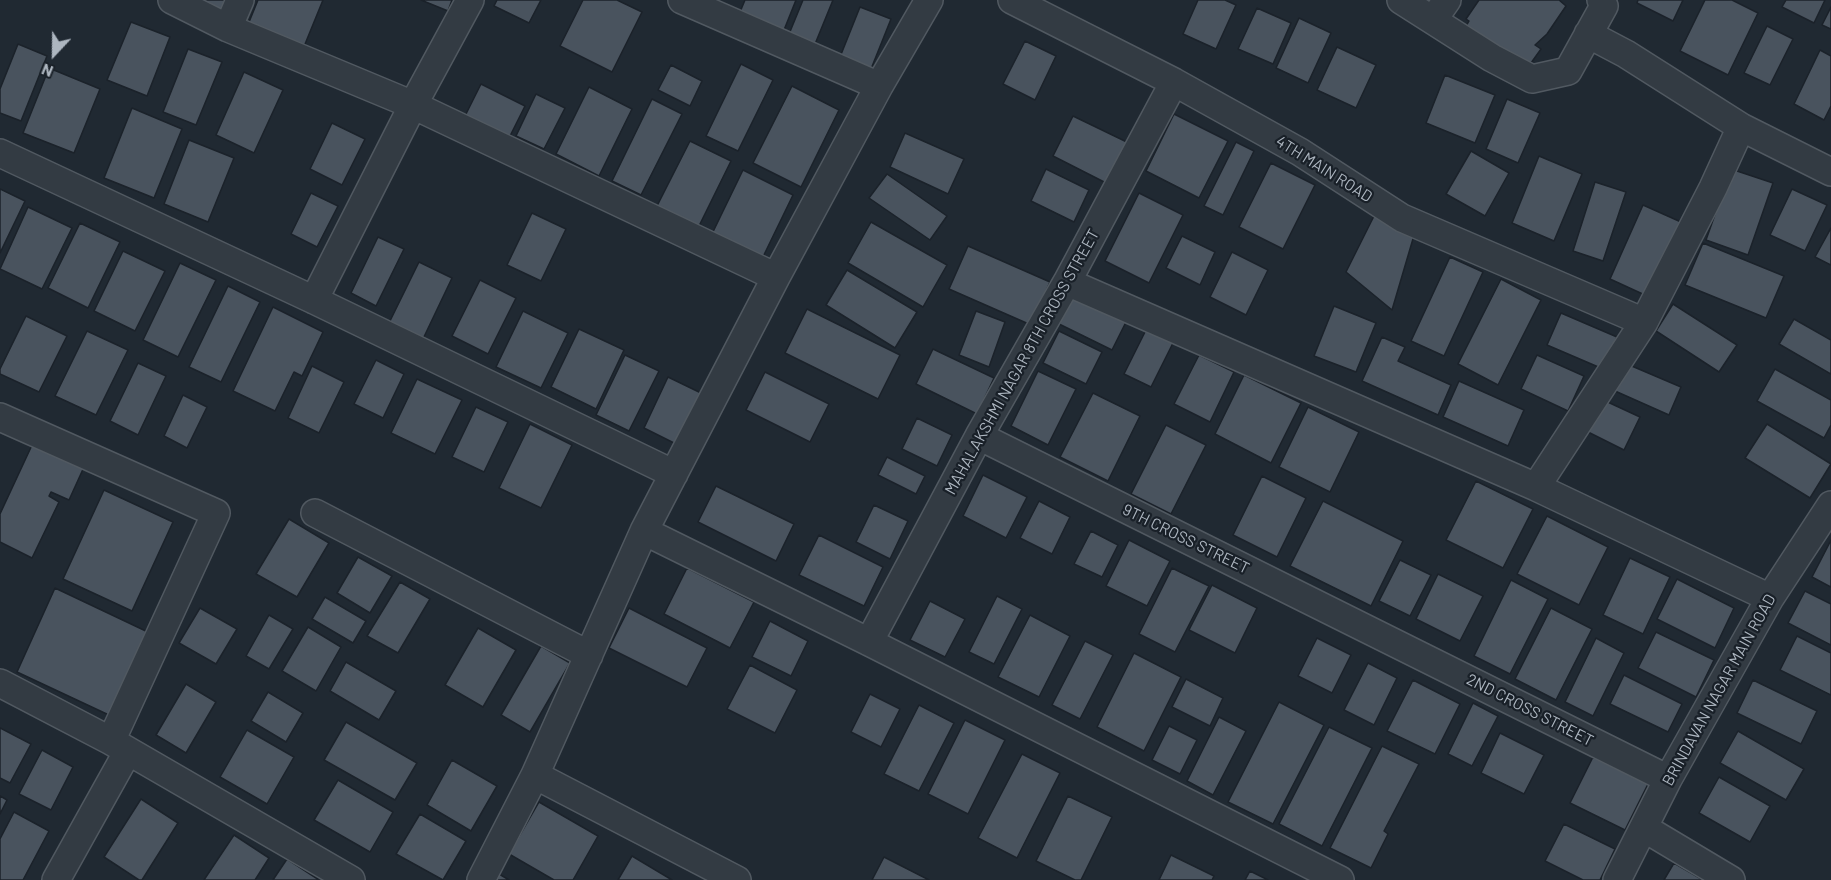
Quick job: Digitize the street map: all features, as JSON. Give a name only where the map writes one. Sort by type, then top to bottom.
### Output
[{"type":"street","points":[[172,0],[228,28],[413,105],[776,277]]},
{"type":"street","points":[[228,28],[240,0]]},
{"type":"street","points":[[314,300],[413,105],[470,0]]},
{"type":"street","points":[[682,0],[879,86]]},
{"type":"street","points":[[481,880],[535,775],[644,531],[776,277],[879,86],[929,0]]},
{"type":"street","name":"4TH MAIN ROAD","points":[[1012,0],[1174,82],[1300,152],[1402,218],[1644,322]]},
{"type":"street","points":[[1401,0],[1440,10],[1492,58],[1532,79],[1568,71],[1604,6],[1601,0]]},
{"type":"street","points":[[1588,34],[1626,54],[1741,127],[1831,172]]},
{"type":"street","name":"MAHALAKSHMI NAGAR 8TH CROSS STREET","points":[[869,642],[979,436],[1067,282],[1174,82]]},
{"type":"street","points":[[1536,487],[1644,322],[1713,188],[1741,127]]},
{"type":"street","points":[[0,153],[314,300],[674,474]]},
{"type":"street","points":[[1067,282],[1536,487],[1770,598]]},
{"type":"street","points":[[0,417],[216,513],[119,746],[56,880]]},
{"type":"street","name":"9TH CROSS STREET","points":[[979,436],[1392,641]]},
{"type":"street","name":"BRINDAVAN NAGAR MAIN ROAD","points":[[1617,880],[1668,779],[1770,598],[1831,505]]},
{"type":"street","points":[[315,513],[589,655]]},
{"type":"street","points":[[644,531],[1340,880]]},
{"type":"street","name":"2ND CROSS STREET","points":[[1392,641],[1668,779]]},
{"type":"street","points":[[0,683],[119,746],[351,880]]},
{"type":"street","points":[[535,775],[737,880]]},
{"type":"street","points":[[1644,828],[1731,880]]},
{"type":"building","points":[[191,0],[225,0],[221,12]]},
{"type":"building","points":[[258,0],[323,0],[303,49],[247,27]]},
{"type":"building","points":[[421,0],[452,0],[448,11]]},
{"type":"building","points":[[497,0],[541,0],[529,23],[494,6]]},
{"type":"building","points":[[583,0],[617,0],[642,12],[612,72],[560,46]]},
{"type":"building","points":[[745,0],[796,0],[784,30],[740,12]]},
{"type":"building","points":[[803,0],[833,0],[813,49],[787,39]]},
{"type":"building","points":[[1198,0],[1225,0],[1236,5],[1216,49],[1183,34]]},
{"type":"building","points":[[1479,0],[1559,0],[1566,6],[1547,34],[1535,45],[1541,49],[1526,70],[1465,28],[1469,21],[1466,19]]},
{"type":"building","points":[[1638,0],[1683,0],[1673,21],[1637,3]]},
{"type":"building","points":[[1705,0],[1732,0],[1758,13],[1728,75],[1680,51]]},
{"type":"building","points":[[1786,0],[1825,0],[1814,23],[1782,7]]},
{"type":"building","points":[[860,7],[891,19],[869,74],[838,62]]},
{"type":"building","points":[[1831,7],[1831,29],[1822,25]]},
{"type":"building","points":[[1257,8],[1291,23],[1273,64],[1238,49]]},
{"type":"building","points":[[1299,18],[1331,33],[1308,83],[1276,68]]},
{"type":"building","points":[[131,22],[170,37],[147,96],[107,80]]},
{"type":"building","points":[[1767,26],[1793,39],[1770,85],[1744,73]]},
{"type":"building","points":[[1025,41],[1056,56],[1035,100],[1003,84]]},
{"type":"building","points":[[18,44],[47,56],[21,121],[0,113],[0,89]]},
{"type":"building","points":[[1337,47],[1376,65],[1356,108],[1317,90]]},
{"type":"building","points":[[188,49],[222,62],[196,125],[163,112]]},
{"type":"building","points":[[1820,50],[1831,56],[1831,106],[1824,120],[1794,104]]},
{"type":"building","points":[[741,64],[773,80],[738,151],[706,136]]},
{"type":"building","points":[[671,65],[702,81],[690,106],[658,90]]},
{"type":"building","points":[[49,68],[100,89],[74,153],[23,133]]},
{"type":"building","points":[[244,72],[283,90],[254,153],[216,135]]},
{"type":"building","points":[[1445,75],[1495,95],[1475,143],[1426,123]]},
{"type":"building","points":[[481,84],[525,106],[508,140],[464,118]]},
{"type":"building","points":[[792,86],[839,110],[801,187],[753,163]]},
{"type":"building","points":[[589,87],[632,109],[599,176],[556,154]]},
{"type":"building","points":[[536,94],[565,108],[544,149],[516,136]]},
{"type":"building","points":[[652,99],[682,114],[641,195],[612,181]]},
{"type":"building","points":[[1507,99],[1540,113],[1518,163],[1486,149]]},
{"type":"building","points":[[132,108],[182,129],[154,198],[104,178]]},
{"type":"building","points":[[1174,114],[1228,141],[1199,198],[1146,171]]},
{"type":"building","points":[[1073,116],[1133,145],[1112,186],[1053,156]]},
{"type":"building","points":[[332,123],[365,139],[342,185],[310,169]]},
{"type":"building","points":[[905,133],[964,159],[948,194],[890,167]]},
{"type":"building","points":[[189,140],[234,158],[208,222],[164,204]]},
{"type":"building","points":[[690,141],[731,161],[698,228],[656,208]]},
{"type":"building","points":[[1236,142],[1254,151],[1223,215],[1204,206]]},
{"type":"building","points":[[1471,151],[1509,173],[1485,216],[1446,194]]},
{"type":"building","points":[[1539,156],[1582,174],[1554,241],[1512,223]]},
{"type":"building","points":[[1271,163],[1315,185],[1283,249],[1239,227]]},
{"type":"building","points":[[1046,169],[1089,190],[1074,222],[1031,201]]},
{"type":"building","points":[[1731,169],[1773,183],[1748,255],[1706,240]]},
{"type":"building","points":[[743,170],[793,195],[760,263],[710,238]]},
{"type":"building","points":[[887,174],[947,216],[930,240],[869,198]]},
{"type":"building","points":[[1595,182],[1626,192],[1603,261],[1573,251]]},
{"type":"building","points":[[0,189],[25,201],[0,253]]},
{"type":"building","points":[[1792,189],[1827,205],[1805,251],[1770,235]]},
{"type":"building","points":[[311,193],[338,206],[317,247],[291,234]]},
{"type":"building","points":[[1139,193],[1183,215],[1149,283],[1105,261]]},
{"type":"building","points":[[1643,205],[1681,222],[1647,296],[1610,279]]},
{"type":"building","points":[[28,207],[72,228],[42,289],[0,269]]},
{"type":"building","points":[[1376,212],[1415,232],[1392,310],[1346,272]]},
{"type":"building","points":[[532,213],[566,229],[541,281],[507,265]]},
{"type":"building","points":[[871,222],[947,265],[923,307],[848,263]]},
{"type":"building","points":[[80,223],[120,242],[88,308],[48,288]]},
{"type":"building","points":[[1831,228],[1831,265],[1815,257]]},
{"type":"building","points":[[1182,236],[1215,252],[1200,285],[1166,268]]},
{"type":"building","points":[[378,237],[404,249],[376,306],[351,293]]},
{"type":"building","points":[[1703,243],[1784,276],[1766,318],[1685,285]]},
{"type":"building","points":[[968,246],[1050,282],[1031,325],[949,289]]},
{"type":"building","points":[[123,251],[165,271],[135,331],[94,311]]},
{"type":"building","points":[[1232,252],[1268,270],[1246,315],[1210,297]]},
{"type":"building","points":[[1450,257],[1483,272],[1444,356],[1411,341]]},
{"type":"building","points":[[419,262],[452,278],[422,341],[388,325]]},
{"type":"building","points":[[180,263],[216,280],[178,357],[143,340]]},
{"type":"building","points":[[847,270],[917,312],[895,348],[826,305]]},
{"type":"building","points":[[1501,279],[1541,300],[1498,385],[1458,364]]},
{"type":"building","points":[[480,280],[516,298],[488,354],[452,336]]},
{"type":"building","points":[[228,286],[260,302],[221,382],[189,367]]},
{"type":"building","points":[[1070,292],[1127,320],[1112,350],[1055,322]]},
{"type":"building","points":[[1673,304],[1737,345],[1719,372],[1656,331]]},
{"type":"building","points":[[1334,306],[1376,323],[1356,372],[1314,356]]},
{"type":"building","points":[[273,307],[323,332],[302,376],[294,372],[275,411],[233,391]]},
{"type":"building","points":[[807,309],[900,355],[878,399],[785,353]]},
{"type":"building","points":[[523,311],[568,333],[541,388],[496,367]]},
{"type":"building","points":[[976,311],[1005,322],[989,367],[959,355]]},
{"type":"building","points":[[1561,313],[1617,337],[1603,369],[1547,345]]},
{"type":"building","points":[[26,316],[67,336],[39,392],[0,374],[0,369]]},
{"type":"building","points":[[1794,319],[1831,340],[1831,374],[1779,344]]},
{"type":"building","points":[[1147,328],[1174,341],[1151,387],[1124,374]]},
{"type":"building","points":[[579,329],[624,350],[596,409],[551,387]]},
{"type":"building","points":[[87,331],[128,350],[96,415],[55,396]]},
{"type":"building","points":[[1059,331],[1102,352],[1086,384],[1043,363]]},
{"type":"building","points":[[1382,337],[1405,347],[1398,361],[1451,385],[1438,415],[1362,381]]},
{"type":"building","points":[[933,349],[994,378],[977,414],[916,384]]},
{"type":"building","points":[[625,355],[659,371],[629,431],[596,415]]},
{"type":"building","points":[[1199,355],[1234,372],[1210,422],[1174,404]]},
{"type":"building","points":[[1537,355],[1584,376],[1568,411],[1521,389]]},
{"type":"building","points":[[376,360],[404,374],[383,418],[354,404]]},
{"type":"building","points":[[138,363],[166,376],[138,435],[110,421]]},
{"type":"building","points":[[1627,364],[1681,387],[1669,415],[1615,391]]},
{"type":"building","points":[[312,366],[344,382],[319,433],[288,418]]},
{"type":"building","points":[[1775,369],[1831,400],[1831,425],[1824,438],[1757,401]]},
{"type":"building","points":[[1038,371],[1076,389],[1048,445],[1011,426]]},
{"type":"building","points":[[765,372],[829,404],[810,442],[746,410]]},
{"type":"building","points":[[1244,375],[1301,403],[1271,463],[1215,434]]},
{"type":"building","points":[[668,377],[701,393],[676,444],[644,428]]},
{"type":"building","points":[[417,379],[462,400],[435,454],[391,433]]},
{"type":"building","points":[[1459,381],[1524,410],[1508,446],[1443,417]]},
{"type":"building","points":[[1093,393],[1140,416],[1108,481],[1060,457]]},
{"type":"building","points":[[183,395],[207,407],[187,448],[164,436]]},
{"type":"building","points":[[1599,398],[1640,417],[1624,450],[1584,430]]},
{"type":"building","points":[[476,407],[508,422],[484,472],[452,457]]},
{"type":"building","points":[[1308,407],[1359,432],[1330,492],[1279,467]]},
{"type":"building","points":[[917,418],[952,435],[937,466],[902,449]]},
{"type":"building","points":[[530,424],[572,445],[541,508],[499,488]]},
{"type":"building","points":[[1767,424],[1831,464],[1810,498],[1745,458]]},
{"type":"building","points":[[1166,425],[1206,445],[1171,514],[1131,494]]},
{"type":"building","points":[[33,443],[84,467],[69,500],[51,492],[49,496],[59,502],[32,558],[0,542],[0,514]]},
{"type":"building","points":[[887,457],[925,476],[916,494],[878,475]]},
{"type":"building","points":[[983,475],[1027,497],[1006,538],[963,516]]},
{"type":"building","points":[[1262,476],[1306,498],[1277,557],[1233,535]]},
{"type":"building","points":[[1476,481],[1533,509],[1503,568],[1446,540]]},
{"type":"building","points":[[716,486],[794,524],[776,561],[698,522]]},
{"type":"building","points":[[104,490],[173,522],[132,611],[63,579]]},
{"type":"building","points":[[1039,501],[1070,517],[1052,554],[1020,538]]},
{"type":"building","points":[[1323,501],[1403,541],[1371,606],[1290,566]]},
{"type":"building","points":[[874,505],[908,521],[890,559],[856,542]]},
{"type":"building","points":[[1547,516],[1608,547],[1579,605],[1517,574]]},
{"type":"building","points":[[289,519],[329,543],[297,597],[256,574]]},
{"type":"building","points":[[1091,531],[1118,545],[1102,577],[1074,564]]},
{"type":"building","points":[[819,535],[883,567],[864,606],[799,575]]},
{"type":"building","points":[[1129,540],[1170,561],[1147,606],[1106,586]]},
{"type":"building","points":[[1831,540],[1831,587],[1812,577]]},
{"type":"building","points":[[358,557],[392,576],[370,613],[337,593]]},
{"type":"building","points":[[1630,558],[1670,577],[1643,634],[1603,615]]},
{"type":"building","points":[[1400,560],[1431,575],[1410,616],[1379,601]]},
{"type":"building","points":[[687,568],[754,602],[730,648],[664,614]]},
{"type":"building","points":[[1172,568],[1209,586],[1175,652],[1139,634]]},
{"type":"building","points":[[1438,574],[1483,596],[1460,641],[1416,619]]},
{"type":"building","points":[[1677,579],[1734,608],[1715,648],[1657,619]]},
{"type":"building","points":[[1511,580],[1548,599],[1510,674],[1474,656]]},
{"type":"building","points":[[400,582],[430,599],[398,653],[367,636]]},
{"type":"building","points":[[1212,585],[1257,608],[1235,653],[1189,630]]},
{"type":"building","points":[[55,588],[150,633],[111,716],[17,672]]},
{"type":"building","points":[[1805,591],[1831,604],[1831,645],[1788,623]]},
{"type":"building","points":[[997,596],[1022,609],[994,664],[969,652]]},
{"type":"building","points":[[325,597],[366,621],[353,643],[312,619]]},
{"type":"building","points":[[930,601],[965,619],[945,657],[910,640]]},
{"type":"building","points":[[200,608],[237,629],[216,664],[179,643]]},
{"type":"building","points":[[629,608],[707,648],[687,687],[609,648]]},
{"type":"building","points":[[1551,608],[1592,629],[1556,700],[1515,679]]},
{"type":"building","points":[[269,615],[293,629],[269,669],[246,656]]},
{"type":"building","points":[[1030,615],[1070,636],[1039,697],[998,677]]},
{"type":"building","points":[[770,621],[808,641],[791,676],[752,657]]},
{"type":"building","points":[[308,627],[341,647],[316,691],[282,671]]},
{"type":"building","points":[[478,628],[516,650],[483,707],[445,685]]},
{"type":"building","points":[[1656,632],[1714,660],[1696,697],[1638,668]]},
{"type":"building","points":[[1797,636],[1831,653],[1831,695],[1780,670]]},
{"type":"building","points":[[1317,638],[1351,655],[1332,693],[1298,676]]},
{"type":"building","points":[[1596,638],[1624,653],[1593,716],[1565,702]]},
{"type":"building","points":[[1085,641],[1113,655],[1080,719],[1052,705]]},
{"type":"building","points":[[541,646],[570,663],[530,732],[501,715]]},
{"type":"building","points":[[1134,653],[1181,677],[1144,751],[1097,727]]},
{"type":"building","points":[[346,662],[396,691],[379,720],[330,691]]},
{"type":"building","points":[[1368,663],[1397,678],[1374,725],[1344,710]]},
{"type":"building","points":[[750,665],[797,690],[775,733],[727,709]]},
{"type":"building","points":[[1624,675],[1682,704],[1668,732],[1610,704]]},
{"type":"building","points":[[1186,679],[1223,698],[1210,726],[1172,707]]},
{"type":"building","points":[[1413,680],[1460,704],[1435,754],[1387,731]]},
{"type":"building","points":[[1753,680],[1817,711],[1801,744],[1737,713]]},
{"type":"building","points":[[186,684],[216,702],[186,753],[156,735]]},
{"type":"building","points":[[268,692],[303,713],[286,742],[251,721]]},
{"type":"building","points":[[870,694],[900,709],[881,747],[851,732]]},
{"type":"building","points":[[1279,702],[1324,725],[1273,824],[1228,802]]},
{"type":"building","points":[[1473,703],[1498,716],[1472,766],[1448,754]]},
{"type":"building","points":[[919,705],[954,723],[919,791],[884,774]]},
{"type":"building","points":[[1219,717],[1246,731],[1213,795],[1187,781]]},
{"type":"building","points":[[965,720],[1005,740],[968,814],[928,794]]},
{"type":"building","points":[[346,722],[417,763],[395,800],[324,760]]},
{"type":"building","points":[[1169,726],[1197,740],[1180,774],[1152,760]]},
{"type":"building","points":[[1329,727],[1372,748],[1322,846],[1279,824]]},
{"type":"building","points":[[0,728],[31,744],[10,783],[0,778]]},
{"type":"building","points":[[247,730],[294,757],[267,804],[220,777]]},
{"type":"building","points":[[1738,731],[1804,769],[1786,800],[1720,763]]},
{"type":"building","points":[[1500,733],[1544,755],[1524,794],[1481,773]]},
{"type":"building","points":[[1382,746],[1419,764],[1384,831],[1388,834],[1371,868],[1330,848]]},
{"type":"building","points":[[42,750],[73,767],[51,810],[19,794]]},
{"type":"building","points":[[1022,754],[1060,773],[1017,858],[978,838]]},
{"type":"building","points":[[1593,757],[1648,784],[1625,830],[1570,803]]},
{"type":"building","points":[[452,760],[497,786],[471,831],[427,805]]},
{"type":"building","points":[[1719,777],[1770,806],[1750,842],[1699,813]]},
{"type":"building","points":[[338,780],[393,812],[370,852],[314,820]]},
{"type":"building","points":[[0,796],[7,800],[0,814]]},
{"type":"building","points":[[1068,796],[1112,817],[1081,880],[1075,880],[1036,861]]},
{"type":"building","points":[[141,799],[178,823],[142,880],[139,880],[104,857]]},
{"type":"building","points":[[539,802],[598,836],[573,880],[554,880],[509,854]]},
{"type":"building","points":[[14,812],[49,831],[23,880],[0,880],[0,839]]},
{"type":"building","points":[[420,814],[466,841],[443,880],[396,854]]},
{"type":"building","points":[[1564,824],[1615,849],[1600,880],[1583,880],[1545,861]]},
{"type":"building","points":[[234,835],[269,858],[255,880],[204,880]]},
{"type":"building","points":[[1171,855],[1214,876],[1212,880],[1159,880]]},
{"type":"building","points":[[632,856],[672,880],[618,880]]},
{"type":"building","points":[[884,857],[929,880],[872,880]]},
{"type":"building","points":[[287,859],[319,880],[273,880]]},
{"type":"building","points":[[1674,863],[1703,880],[1664,880]]},
{"type":"building","points":[[1250,871],[1268,880],[1245,880]]},
{"type":"building","points":[[499,874],[509,880],[495,880]]}]
